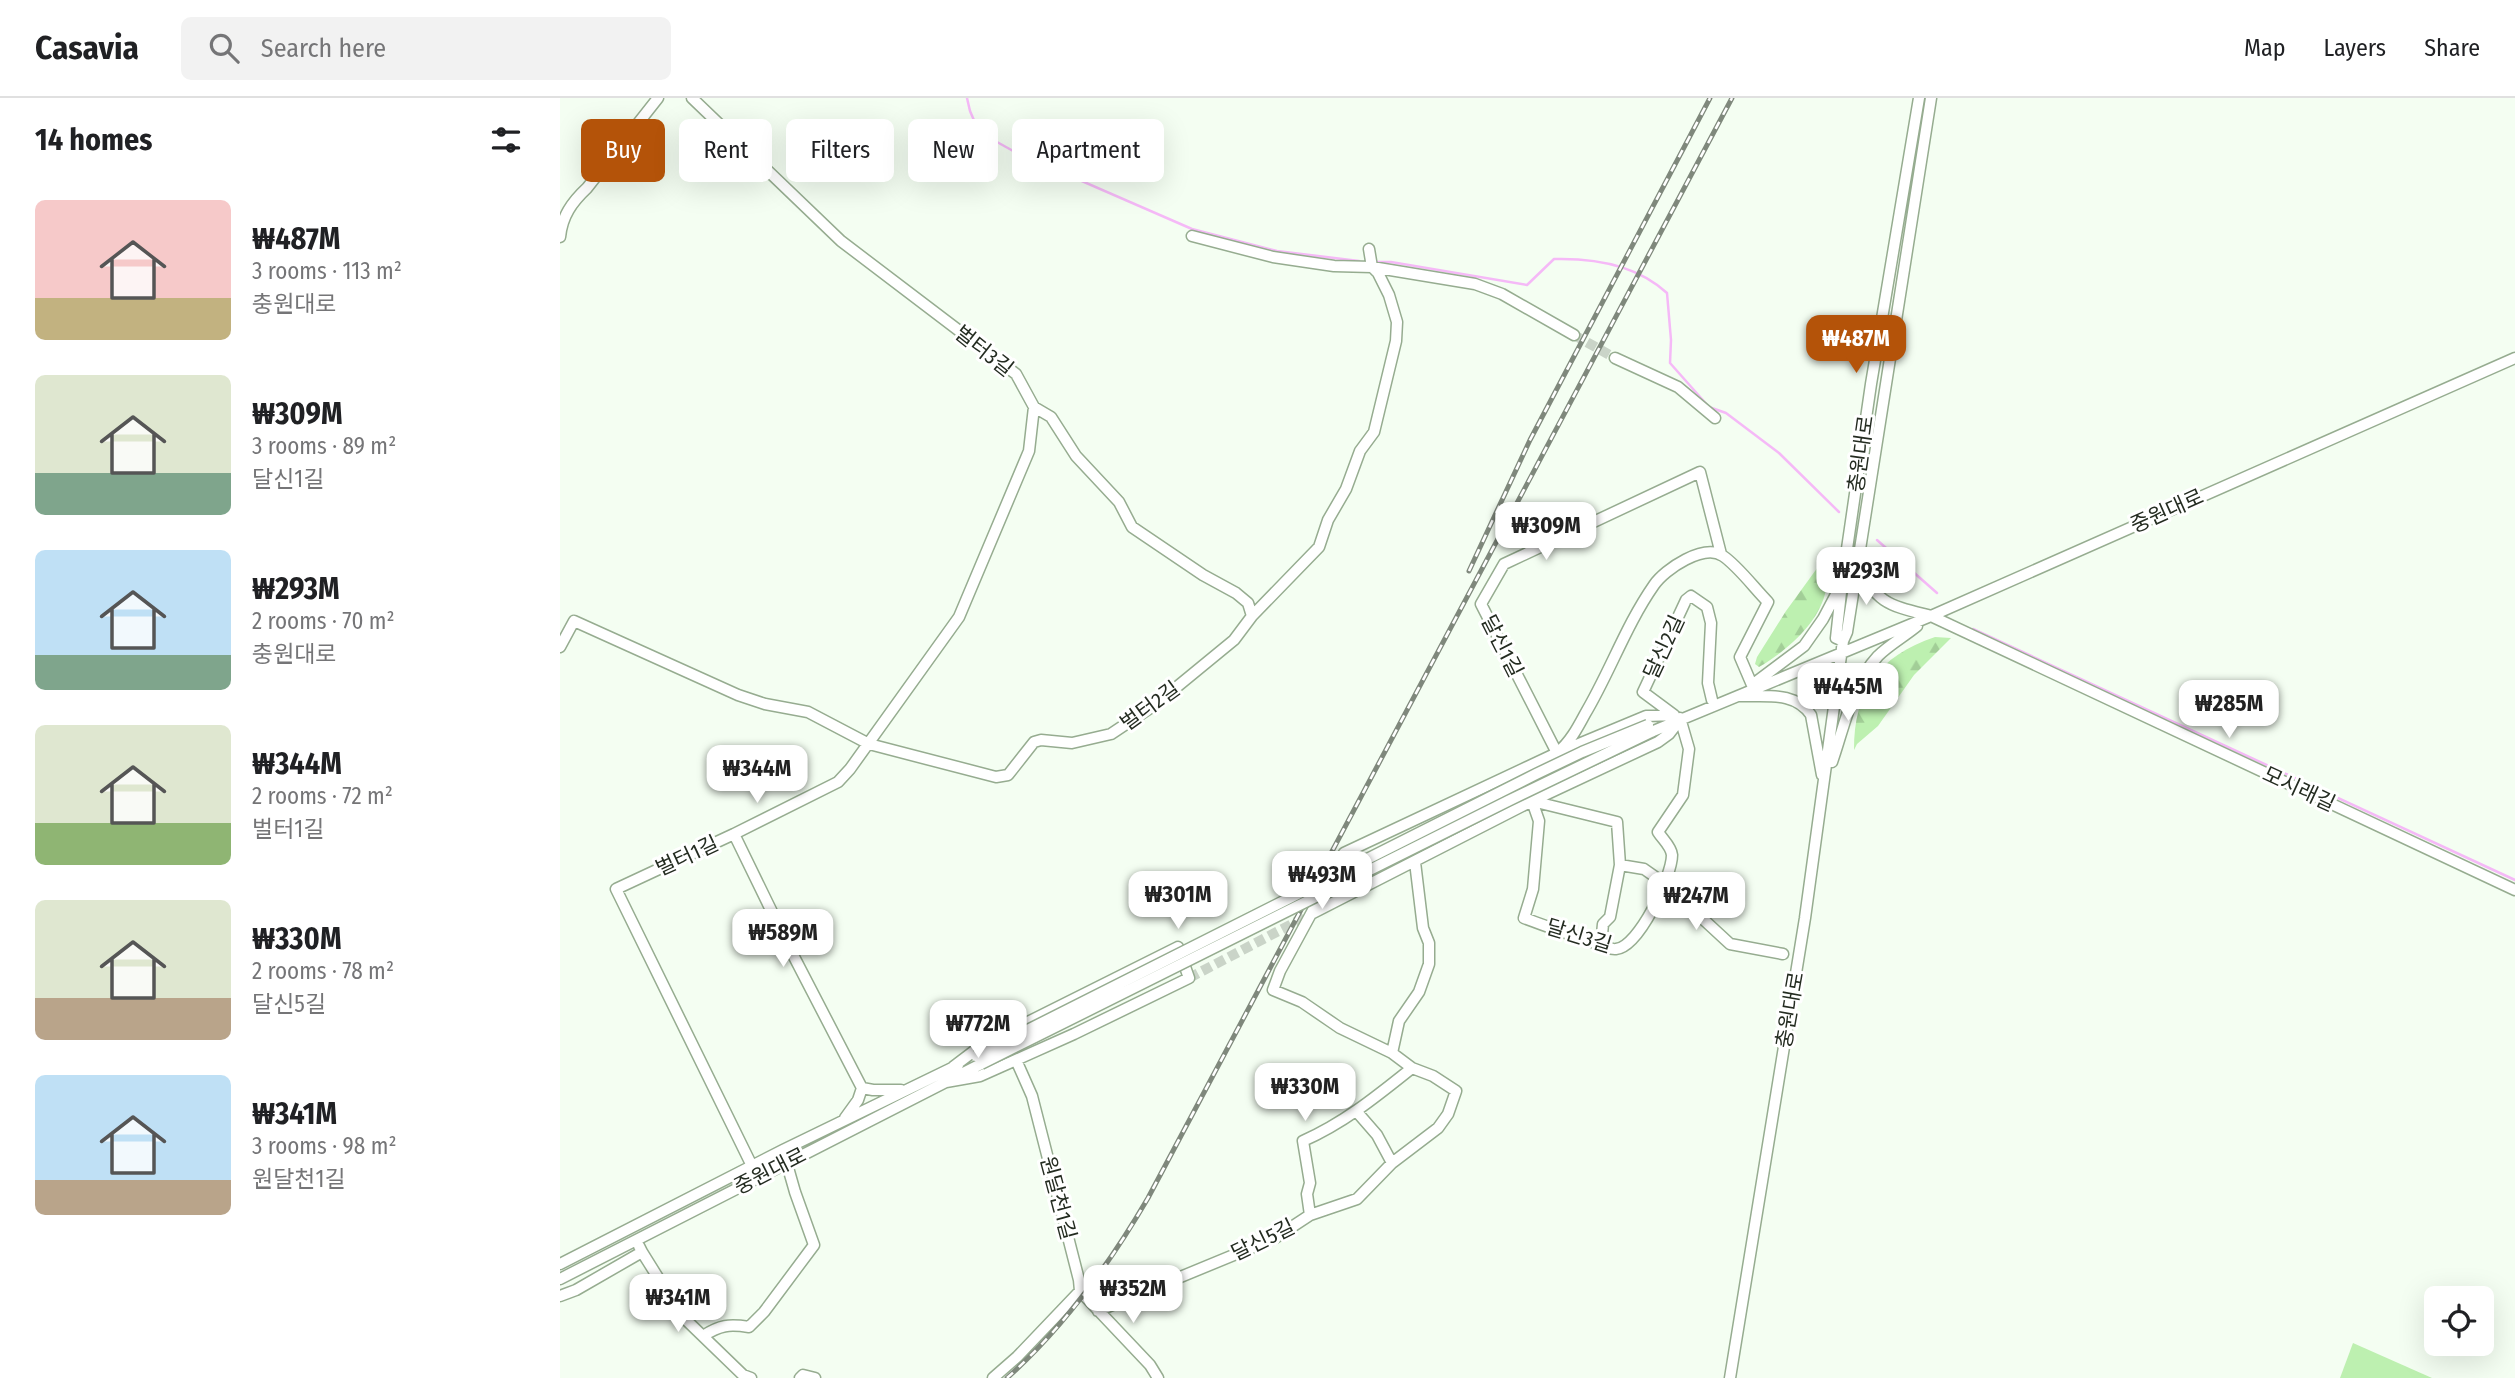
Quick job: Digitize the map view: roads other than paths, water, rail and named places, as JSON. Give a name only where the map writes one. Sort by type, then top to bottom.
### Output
[{"type":"street","points":[[560,237],[564,217],[574,200],[587,188],[658,98]]},
{"type":"street","name":"벌터3길","points":[[692,98],[841,241],[1016,374],[1034,407],[1051,417],[1076,456],[1119,502],[1132,527],[1203,575],[1236,593],[1248,603],[1252,616]]},
{"type":"street","name":"충원대로","points":[[1843,641],[1836,638],[1842,583],[1871,384],[1919,98]]},
{"type":"street","name":"충원대로","points":[[1730,1378],[1805,918],[1841,654],[1931,98]]},
{"type":"street","points":[[1192,236],[1273,257],[1334,266],[1372,267],[1475,284],[1502,295],[1574,335]]},
{"type":"street","points":[[1369,249],[1372,267]]},
{"type":"street","name":"벌터2길","points":[[560,647],[574,621],[738,695],[765,704],[808,712],[869,744],[996,777],[1008,775],[1034,742],[1041,740],[1072,743],[1111,734],[1156,704],[1217,656],[1319,547],[1328,520],[1346,488],[1360,451],[1374,432],[1396,341],[1397,322],[1389,295],[1372,267]]},
{"type":"street","points":[[1615,358],[1678,387],[1716,418]]},
{"type":"street","name":"중원대로","points":[[1677,717],[1812,666],[1818,661],[1931,616],[2515,358]]},
{"type":"street","name":"벌터1길","points":[[752,1166],[616,889],[838,782],[869,744],[959,617],[1029,451],[1034,407]]},
{"type":"street","name":"달신1길","points":[[1557,753],[1481,604],[1504,564],[1700,472],[1721,554]]},
{"type":"street","points":[[1557,753],[1569,743],[1601,688],[1634,618],[1655,583],[1675,565],[1704,552],[1721,554],[1768,602],[1740,657],[1752,685],[1804,646],[1823,620],[1842,583]]},
{"type":"street","name":"모시래길","points":[[1858,560],[1872,592],[1895,607],[1931,616],[2515,890]]},
{"type":"street","name":"달신2길","points":[[1677,717],[1643,692],[1686,600],[1691,596],[1707,607],[1711,623],[1708,683],[1712,700]]},
{"type":"street","points":[[1824,788],[1856,693],[1867,672],[1878,656],[1931,616]]},
{"type":"street","name":"중원대로","points":[[560,1279],[946,1082],[978,1060],[1650,729],[1712,700],[1812,660],[1818,661]]},
{"type":"street","points":[[1734,696],[1784,697],[1806,707],[1811,715],[1824,788]]},
{"type":"street","points":[[1646,716],[1677,717],[1669,734],[1658,742],[1532,801],[1311,914],[1344,853],[1557,753],[1646,716]]},
{"type":"street","name":"달신3길","points":[[1532,801],[1539,821],[1532,889],[1524,918],[1577,939],[1614,950],[1621,948],[1648,920],[1672,858],[1670,847],[1658,832],[1683,795],[1689,749],[1677,717]]},
{"type":"street","points":[[1532,801],[1616,822],[1620,865],[1609,917],[1603,924],[1601,945]]},
{"type":"street","points":[[734,834],[862,1088],[858,1100],[844,1120]]},
{"type":"street","points":[[1392,1053],[1399,1021],[1419,992],[1429,964],[1429,943],[1423,928],[1415,862]]},
{"type":"street","points":[[1620,865],[1644,869],[1664,883],[1730,944],[1783,954]]},
{"type":"street","name":"달신5길","points":[[1098,1311],[1275,1238],[1310,1215],[1357,1199],[1392,1163],[1438,1128],[1448,1114],[1456,1091],[1433,1076],[1412,1068],[1392,1053],[1340,1028],[1302,1002],[1273,990],[1280,971],[1311,914]]},
{"type":"street","points":[[946,1082],[980,1076],[1189,978],[1178,947],[982,1045],[954,1067]]},
{"type":"street","name":"중원대로","points":[[560,1264],[907,1089],[954,1067],[978,1060]]},
{"type":"street","name":"원달천1길","points":[[1016,1060],[1032,1096],[1080,1291]]},
{"type":"street","name":"달신5길","points":[[1310,1215],[1307,1194],[1310,1182],[1303,1141],[1357,1112],[1412,1068]]},
{"type":"street","points":[[862,1088],[907,1089]]},
{"type":"street","points":[[1357,1112],[1377,1135],[1392,1163]]},
{"type":"street","points":[[703,1336],[721,1325],[749,1327],[764,1312],[814,1245],[794,1192],[783,1150]]},
{"type":"street","points":[[628,1229],[675,1306],[746,1377]]},
{"type":"street","points":[[560,1296],[576,1290],[642,1252]]},
{"type":"street","points":[[993,1378],[1017,1357],[1080,1291],[1150,1365],[1158,1378]]},
{"type":"street","points":[[800,1378],[815,1378]]},
{"type":"waterway","points":[[967,98],[979,132],[1015,152],[1192,229],[1277,251],[1359,261]]},
{"type":"waterway","points":[[1373,262],[1391,262],[1527,285],[1554,259],[1599,262],[1642,276],[1667,293],[1670,363],[1709,407],[1726,413],[1779,453],[1839,512]]},
{"type":"waterway","points":[[1877,540],[1937,593]]},
{"type":"waterway","points":[[1973,629],[2515,880]]},
{"type":"tunnel","points":[[1574,335],[1615,358]]},
{"type":"tunnel","points":[[1189,978],[1311,914]]},
{"type":"railway","points":[[1469,571],[1530,440],[1710,98]]},
{"type":"railway","points":[[1007,1378],[1048,1337],[1085,1294],[1148,1198],[1732,98]]}]
